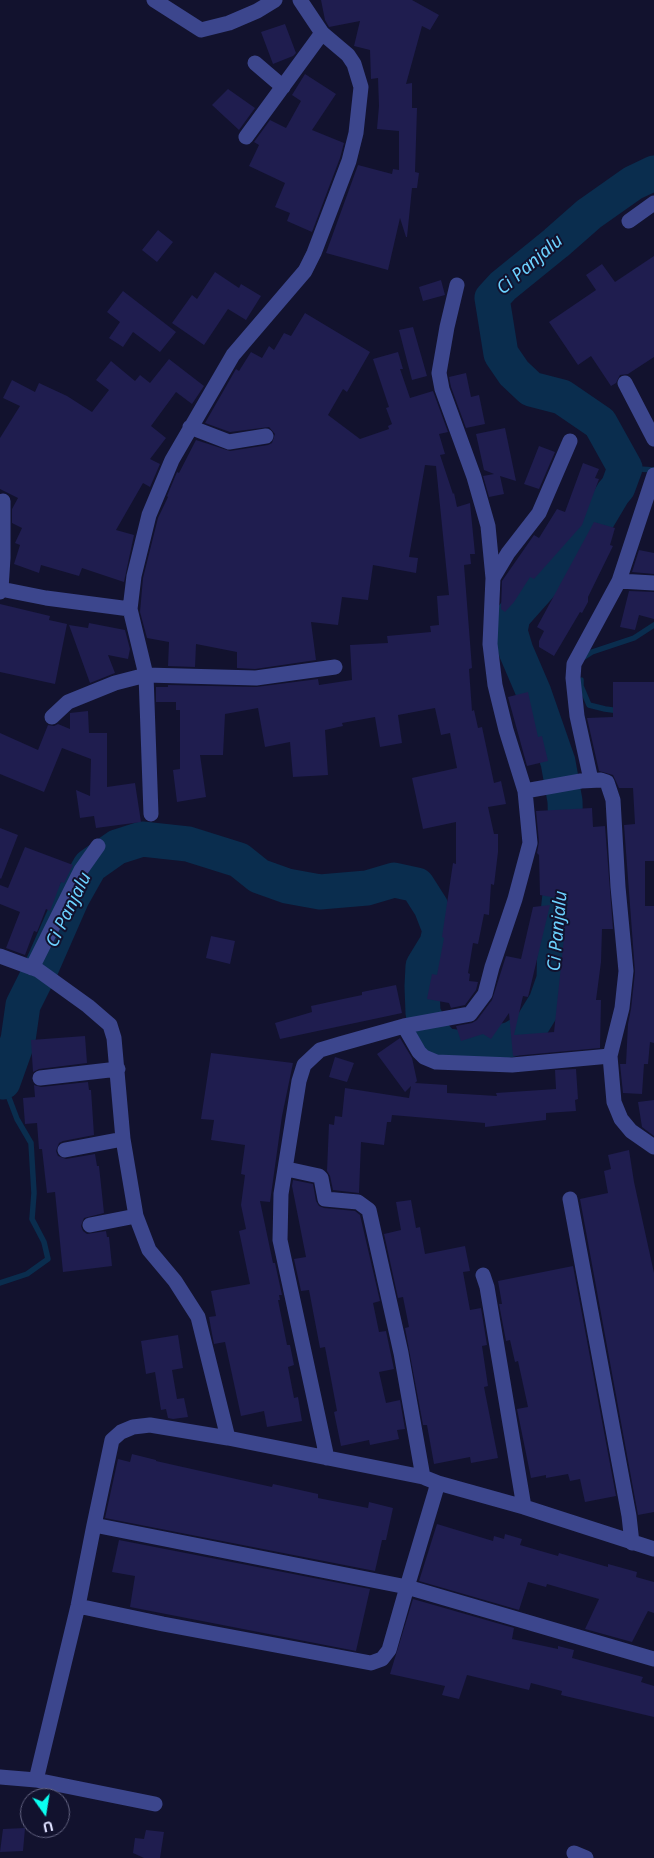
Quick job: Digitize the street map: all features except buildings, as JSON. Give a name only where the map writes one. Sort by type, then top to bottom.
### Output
[{"type":"street","points":[[154,0],[201,30],[229,23],[257,11],[275,0]]},
{"type":"street","points":[[151,814],[146,675],[130,609],[134,576],[149,515],[172,460],[233,355],[305,271],[314,253],[349,161],[356,133],[361,88],[360,79],[354,64],[348,55],[322,33],[300,0]]},
{"type":"street","points":[[246,137],[322,33]]},
{"type":"street","points":[[256,63],[283,87]]},
{"type":"street","points":[[629,220],[654,203]]},
{"type":"street","points":[[327,1458],[280,1240],[281,1194],[299,1081],[304,1065],[320,1050],[407,1026],[470,1014],[486,994],[492,967],[516,899],[530,843],[526,791],[506,730],[495,685],[490,644],[493,578],[488,526],[474,477],[442,389],[439,373],[457,285]]},
{"type":"street","points":[[625,382],[654,439]]},
{"type":"street","points":[[190,428],[228,442],[266,436]]},
{"type":"street","points":[[493,578],[508,553],[539,513],[570,441]]},
{"type":"street","points":[[586,781],[573,678],[574,664],[619,581],[652,482]]},
{"type":"street","points":[[2,501],[3,558],[0,590],[130,609]]},
{"type":"street","points":[[619,581],[654,583]]},
{"type":"street","points":[[52,717],[68,702],[115,683],[146,675],[256,678],[335,667]]},
{"type":"street","points":[[526,791],[586,781],[601,780],[608,783],[613,800],[618,887],[626,971],[622,1008],[610,1056],[614,1102],[621,1119],[630,1131],[654,1148]]},
{"type":"street","points":[[35,969],[81,870],[98,846]]},
{"type":"street","points":[[0,956],[35,969],[59,985],[110,1025],[114,1038],[118,1068],[123,1139],[136,1216],[149,1250],[175,1281],[198,1317],[228,1438]]},
{"type":"street","points":[[407,1026],[419,1052],[424,1057],[436,1062],[512,1065],[610,1056]]},
{"type":"street","points":[[40,1078],[118,1068]]},
{"type":"street","points":[[65,1150],[123,1139]]},
{"type":"street","points":[[286,1168],[319,1176],[325,1200],[358,1202],[369,1210],[401,1353],[423,1477]]},
{"type":"street","points":[[570,1199],[629,1516],[632,1543]]},
{"type":"street","points":[[90,1225],[136,1216]]},
{"type":"street","points":[[483,1275],[487,1287],[524,1507]]},
{"type":"street","points":[[36,1780],[78,1606],[112,1440],[121,1432],[133,1427],[150,1425],[228,1438],[423,1477],[524,1507],[632,1543],[654,1548]]},
{"type":"street","points":[[78,1606],[371,1663],[382,1659],[389,1650],[438,1483]]},
{"type":"street","points":[[94,1526],[407,1587],[654,1659]]},
{"type":"street","points":[[0,1777],[36,1780],[155,1804]]},
{"type":"waterway","name":"Ci Panjalu","points":[[3,1082],[18,1040],[23,1005],[72,898],[90,866],[117,847],[142,839],[188,844],[239,860],[259,876],[287,886],[320,892],[367,888],[394,880],[417,885],[431,907],[440,930],[437,943],[423,966],[422,986],[423,1013],[435,1036],[443,1045],[462,1048],[486,1046],[512,1039],[530,1028],[546,1002],[554,979],[555,941],[566,839],[565,801],[558,762],[510,631],[513,616],[594,525],[618,487],[625,468],[600,423],[562,397],[531,389],[514,373],[501,354],[492,298],[503,286],[589,214],[633,183],[654,173]]},
{"type":"waterway","points":[[625,468],[654,470]]},
{"type":"waterway","points":[[581,659],[592,652],[634,638],[654,625]]},
{"type":"waterway","points":[[581,680],[581,686],[589,705],[620,711]]},
{"type":"waterway","points":[[0,1084],[3,1082],[17,1119],[31,1143],[34,1193],[32,1219],[44,1242],[48,1259],[27,1274],[0,1283]]}]
